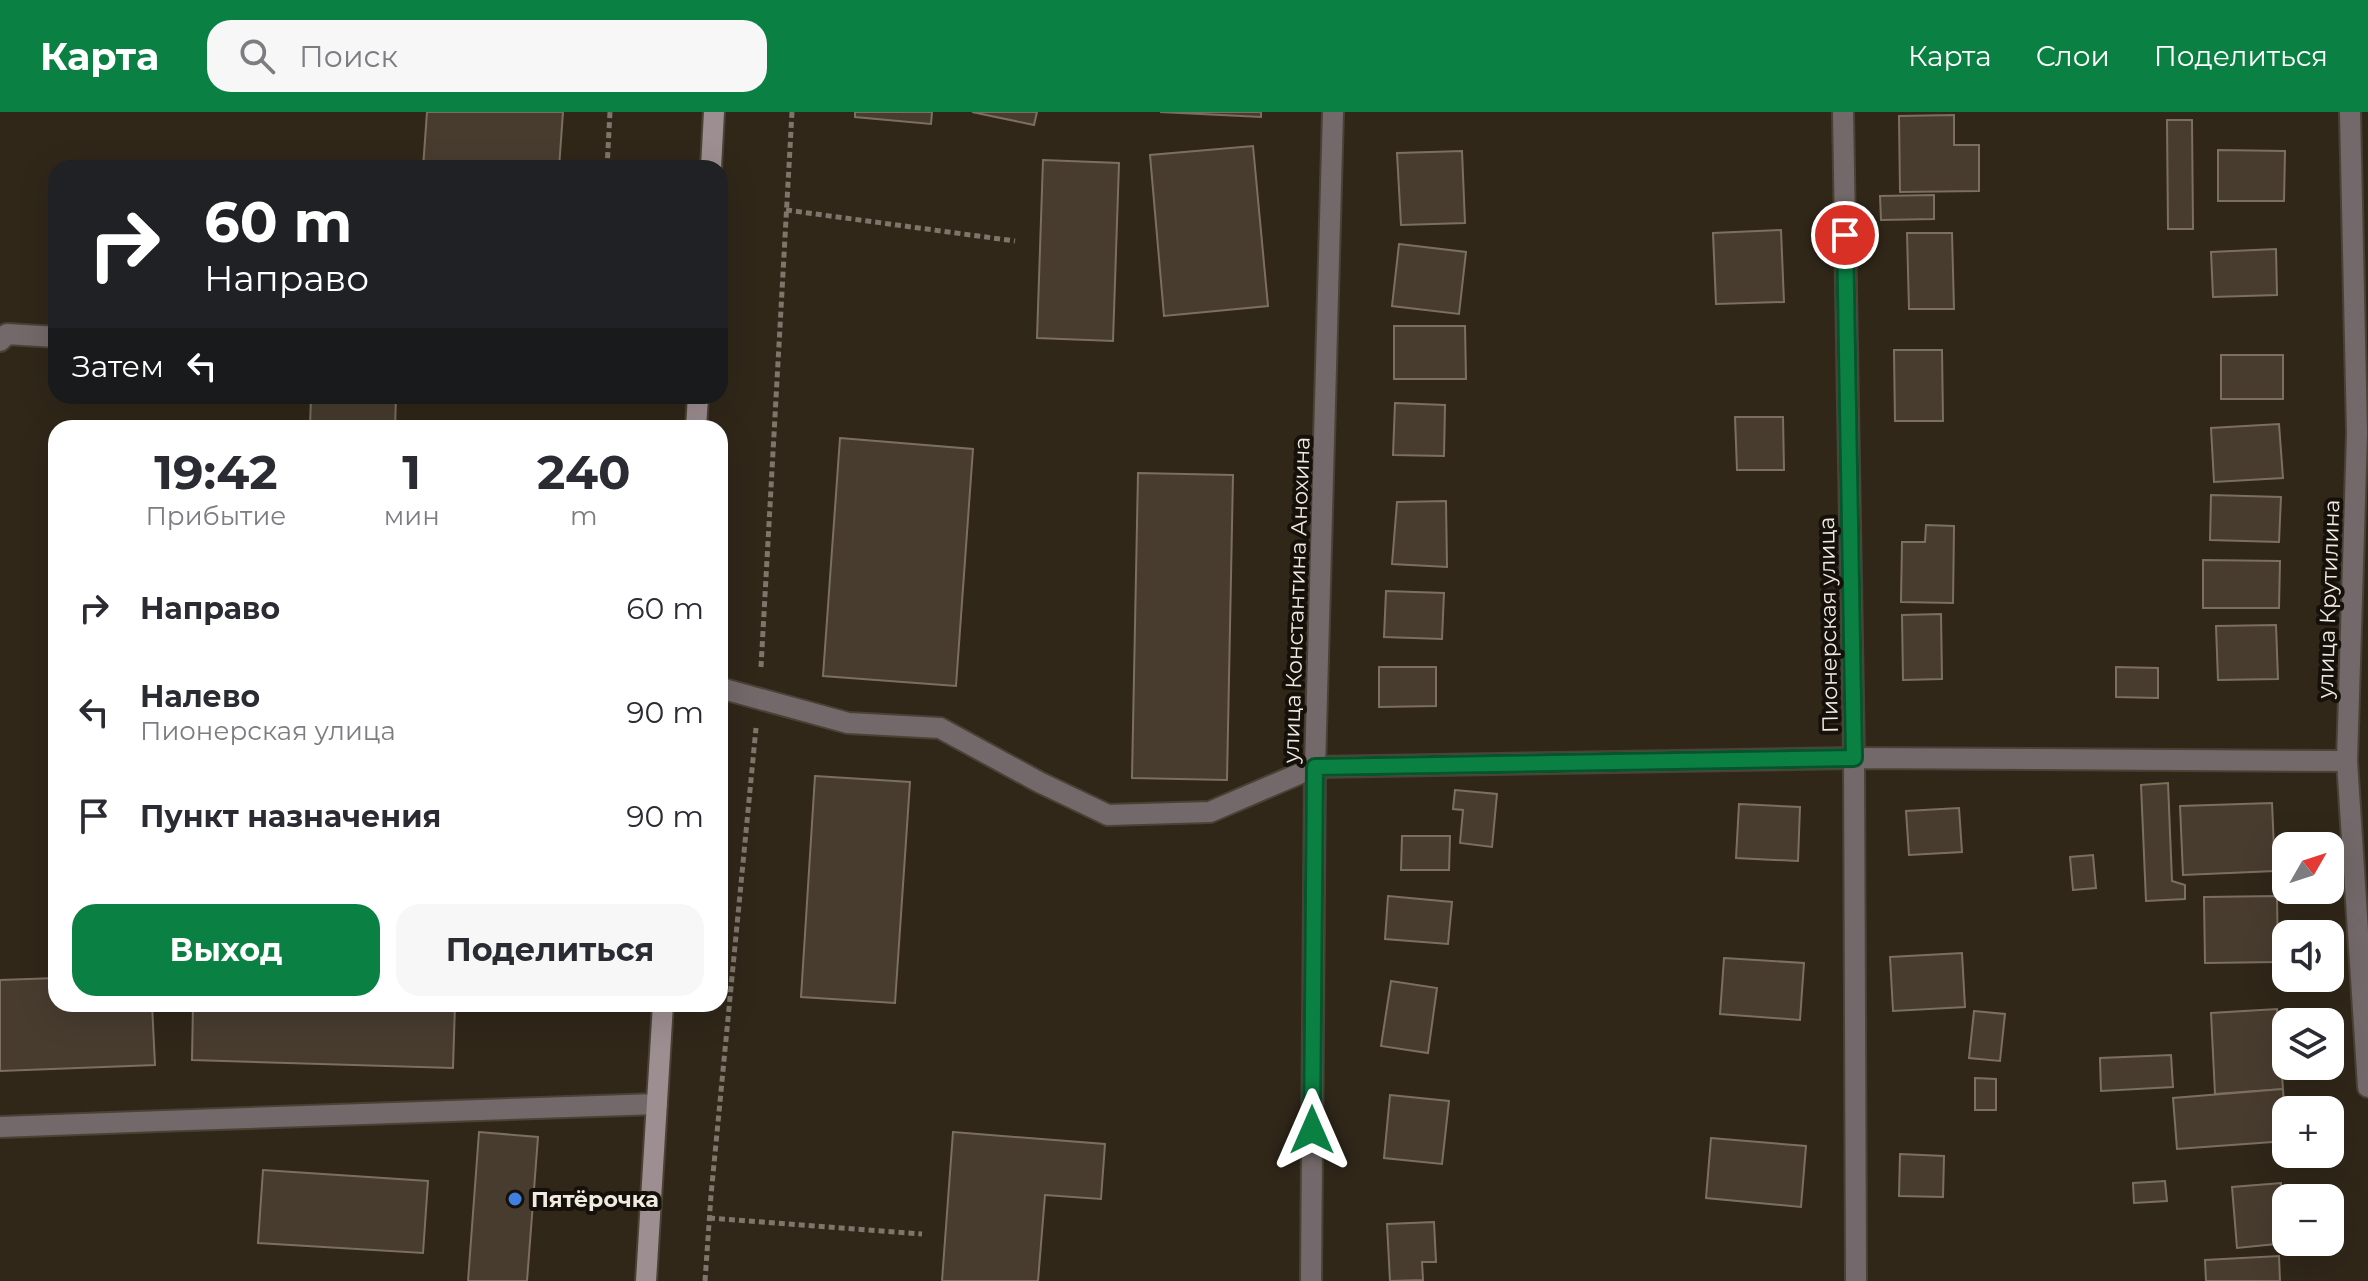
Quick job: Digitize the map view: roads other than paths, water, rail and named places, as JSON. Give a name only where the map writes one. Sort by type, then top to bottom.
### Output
[{"type":"main road","points":[[711,160],[714,112]]},
{"type":"main road","points":[[646,1281],[663,1012]]},
{"type":"street","name":"улица Константина Анохина","points":[[1311,1281],[1315,767],[1333,112]]},
{"type":"street","name":"Пионерская улица","points":[[1843,112],[1854,758],[1856,1281]]},
{"type":"street","name":"улица Крутилина","points":[[2350,112],[2357,433],[2347,761],[2368,1087]]},
{"type":"street","points":[[0,341],[7,334],[48,337]]},
{"type":"street","points":[[728,690],[848,723],[940,728],[1039,782],[1108,815],[1210,812],[1315,767],[1854,758],[2347,761]]},
{"type":"street","points":[[0,1127],[657,1104]]},
{"type":"place","name":"Пятёрочка","points":[[515,1199]]}]
